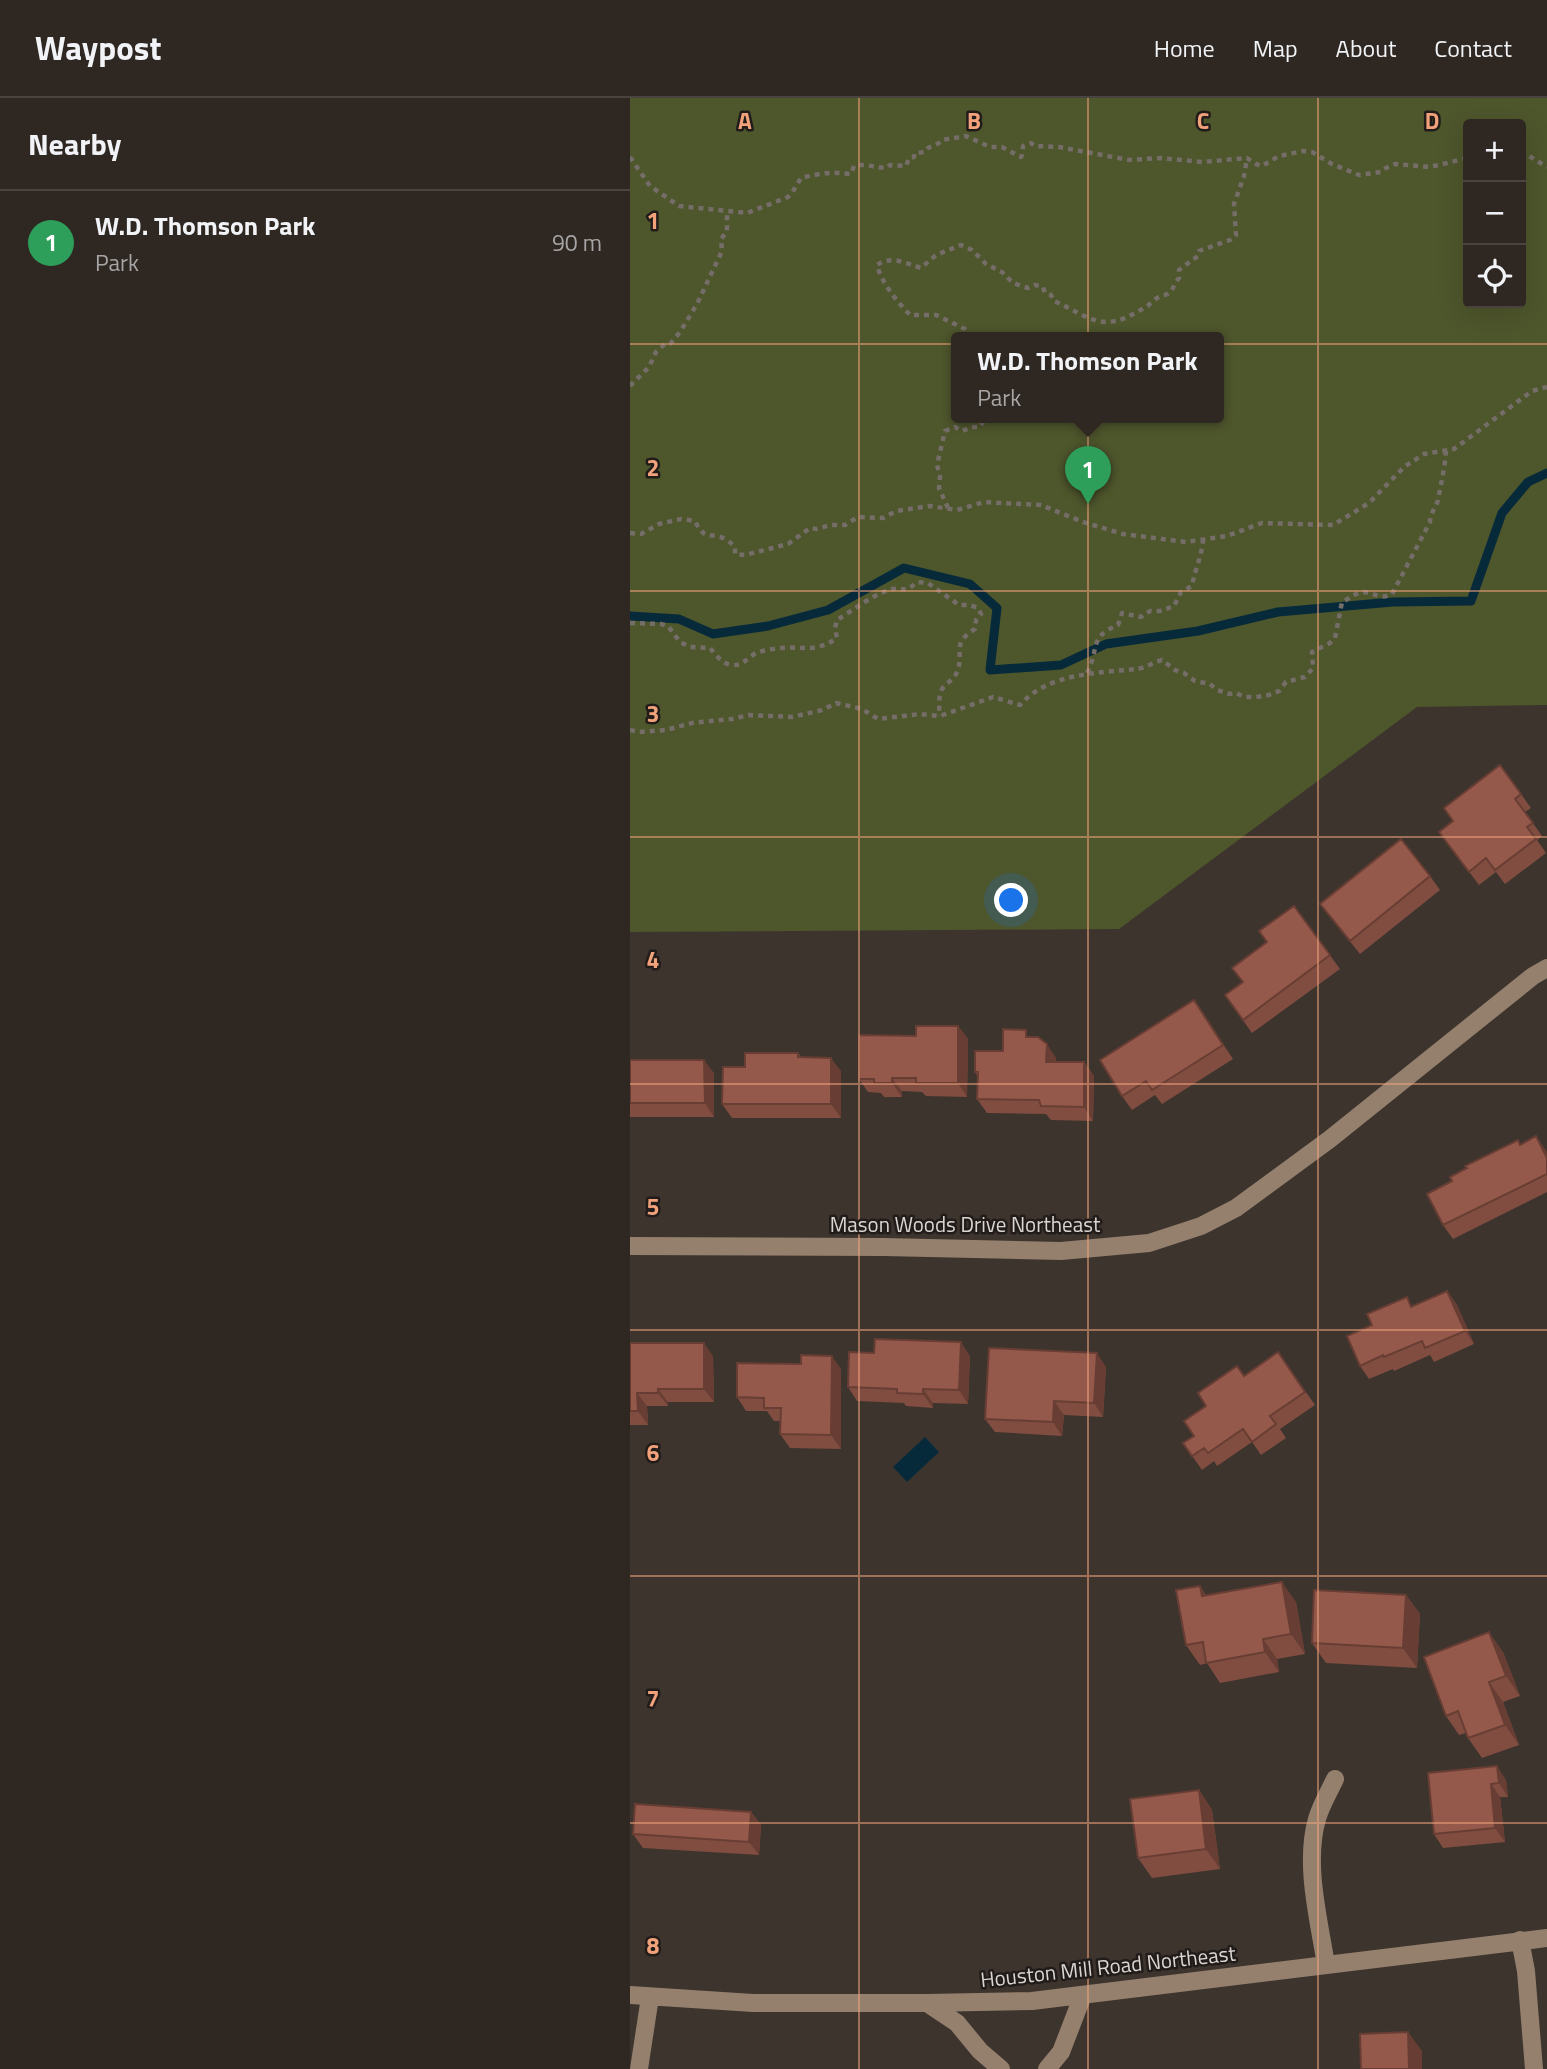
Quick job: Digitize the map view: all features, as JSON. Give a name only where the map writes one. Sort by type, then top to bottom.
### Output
[{"type":"street","name":"Mason Woods Drive Northeast","points":[[630,1246],[1061,1251],[1149,1243],[1201,1226],[1236,1208],[1330,1139],[1533,976],[1547,968]]},
{"type":"street","points":[[1326,1965],[1312,1867],[1313,1842],[1317,1820],[1335,1779]]},
{"type":"street","name":"Houston Mill Road Northeast","points":[[630,1995],[753,2003],[1032,2001],[1547,1938]]},
{"type":"street","points":[[1520,1940],[1526,1971],[1534,2069]]},
{"type":"street","points":[[1047,2069],[1061,2052],[1083,1995]]},
{"type":"street","points":[[639,2069],[650,1997]]},
{"type":"street","points":[[926,2003],[957,2023],[1001,2069]]},
{"type":"path","points":[[630,157],[650,186],[678,206],[747,213],[788,197],[801,178],[851,174],[854,166],[862,164],[879,167],[906,166],[915,153],[925,152],[942,140],[966,136],[989,147],[1002,147],[1021,157],[1023,146],[1031,143],[1035,146],[1059,147],[1129,160],[1160,158],[1202,162],[1247,158],[1262,166],[1279,156],[1308,151],[1359,174],[1381,172],[1395,164],[1430,167],[1463,159]]},
{"type":"path","points":[[1526,154],[1547,167]]},
{"type":"path","points":[[967,332],[936,315],[910,316],[880,277],[877,265],[885,259],[899,260],[921,268],[936,256],[961,245],[972,250],[986,264],[1002,272],[1013,283],[1028,288],[1035,285],[1043,287],[1045,293],[1051,295],[1054,301],[1074,312],[1108,322],[1127,318],[1159,296],[1165,296],[1172,291],[1180,278],[1180,270],[1198,256],[1199,251],[1230,240],[1236,235],[1234,204],[1247,158]]},
{"type":"path","points":[[630,386],[649,367],[656,352],[665,344],[671,343],[680,332],[697,304],[722,251],[721,239],[727,231],[727,211]]},
{"type":"path","points":[[630,533],[641,534],[659,524],[681,519],[695,521],[700,531],[709,537],[724,538],[735,547],[735,554],[746,555],[788,544],[810,528],[845,525],[858,517],[883,518],[895,510],[930,506],[957,510],[984,502],[1041,505],[1083,523],[1123,534],[1186,542],[1227,536],[1262,523],[1332,524],[1369,503],[1404,467],[1424,454],[1454,449],[1532,391],[1547,387]]},
{"type":"path","points":[[949,509],[939,488],[937,465],[945,431],[955,427],[962,431],[980,427],[982,423]]},
{"type":"path","points":[[630,730],[666,730],[692,723],[749,715],[792,717],[822,710],[836,703],[862,709],[878,719],[920,714],[940,716],[993,697],[1020,705],[1045,685],[1087,673],[1139,669],[1162,660],[1195,681],[1210,684],[1217,690],[1244,697],[1269,695],[1279,691],[1286,682],[1305,677],[1311,672],[1314,663],[1312,652],[1330,643],[1337,634],[1342,602],[1358,593],[1365,592],[1377,597],[1392,594],[1430,522],[1438,501],[1437,492],[1443,483],[1446,450]]},
{"type":"path","points":[[1087,673],[1092,664],[1098,636],[1118,625],[1122,613],[1141,617],[1150,611],[1174,606],[1181,592],[1192,586],[1195,570],[1202,556],[1203,540]]},
{"type":"path","points":[[630,623],[668,626],[680,642],[710,648],[726,664],[734,665],[744,663],[757,653],[776,648],[795,646],[815,649],[826,646],[837,638],[837,620],[848,613],[892,589],[903,590],[917,582],[928,583],[960,605],[978,608],[981,614],[976,620],[975,629],[966,634],[959,646],[958,672],[942,689],[938,705],[940,716]]},
{"type":"green space","points":[[630,98],[1547,98],[1547,705],[1417,707],[1119,929],[630,932]]},
{"type":"water","points":[[925,1437],[939,1452],[907,1482],[893,1467]]},
{"type":"building","points":[[1500,765],[1521,794],[1515,799],[1533,823],[1527,827],[1536,839],[1495,870],[1486,858],[1469,872],[1439,832],[1453,821],[1444,808]]},
{"type":"building","points":[[1401,839],[1430,876],[1350,941],[1320,904]]},
{"type":"building","points":[[1294,906],[1330,955],[1243,1020],[1225,995],[1243,982],[1232,968],[1267,942],[1259,931]]},
{"type":"building","points":[[1194,1000],[1223,1045],[1152,1090],[1146,1081],[1122,1096],[1100,1060]]},
{"type":"building","points":[[916,1026],[958,1026],[958,1083],[916,1083],[916,1078],[892,1078],[892,1083],[874,1083],[874,1079],[859,1079],[859,1035],[916,1036]]},
{"type":"building","points":[[1003,1029],[1026,1030],[1026,1037],[1038,1037],[1047,1044],[1046,1062],[1084,1062],[1084,1107],[1041,1106],[1039,1100],[977,1099],[978,1072],[975,1072],[975,1051],[1003,1051]]},
{"type":"building","points":[[745,1053],[798,1053],[798,1057],[831,1058],[831,1104],[722,1104],[723,1067],[745,1067]]},
{"type":"building","points":[[630,1060],[704,1060],[705,1103],[630,1103]]},
{"type":"building","points":[[1536,1136],[1547,1158],[1547,1174],[1443,1225],[1427,1194],[1452,1181],[1450,1177],[1467,1168],[1465,1166],[1518,1140],[1520,1145]]},
{"type":"building","points":[[1447,1291],[1465,1331],[1425,1348],[1422,1341],[1360,1366],[1347,1336],[1372,1325],[1367,1314],[1407,1297],[1411,1307]]},
{"type":"building","points":[[875,1339],[961,1342],[959,1390],[923,1389],[923,1394],[897,1393],[897,1389],[848,1387],[849,1352],[874,1353]]},
{"type":"building","points":[[630,1343],[704,1343],[704,1389],[658,1389],[658,1393],[637,1393],[638,1411],[630,1411]]},
{"type":"building","points":[[989,1348],[1097,1353],[1094,1403],[1054,1401],[1053,1422],[985,1419]]},
{"type":"building","points":[[1278,1352],[1305,1392],[1270,1416],[1276,1424],[1252,1442],[1243,1429],[1208,1453],[1204,1448],[1192,1456],[1183,1443],[1194,1436],[1184,1421],[1206,1406],[1198,1393],[1237,1366],[1244,1376]]},
{"type":"building","points":[[801,1355],[832,1356],[831,1435],[780,1434],[781,1408],[764,1408],[764,1398],[737,1397],[737,1363],[801,1364]]},
{"type":"building","points":[[1282,1582],[1291,1634],[1263,1639],[1265,1652],[1206,1663],[1203,1642],[1186,1645],[1176,1590],[1200,1586],[1202,1596]]},
{"type":"building","points":[[1314,1590],[1406,1595],[1403,1648],[1312,1643]]},
{"type":"building","points":[[1489,1632],[1506,1676],[1489,1682],[1505,1725],[1468,1738],[1458,1711],[1446,1716],[1424,1657]]},
{"type":"building","points":[[1497,1766],[1499,1783],[1491,1784],[1495,1828],[1434,1834],[1428,1773]]},
{"type":"building","points":[[1199,1790],[1206,1849],[1138,1858],[1130,1799]]},
{"type":"building","points":[[635,1804],[751,1812],[749,1842],[633,1834]]},
{"type":"building","points":[[1408,2032],[1409,2069],[1361,2069],[1360,2034]]},
{"type":"waterway","points":[[630,616],[679,619],[713,634],[768,626],[828,610],[904,568],[970,584],[997,608],[990,670],[1061,665],[1106,644],[1198,631],[1278,612],[1393,602],[1471,601],[1502,513],[1528,482],[1547,473]]},
{"type":"place","name":"W.D. Thomson Park","points":[[1088,504]]}]
